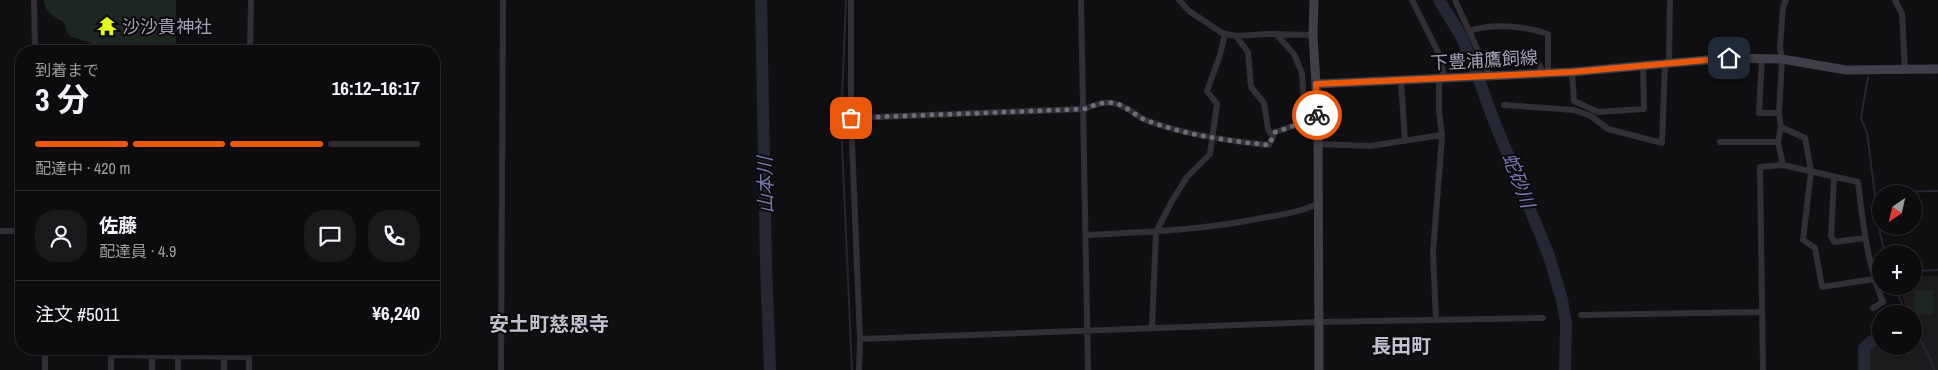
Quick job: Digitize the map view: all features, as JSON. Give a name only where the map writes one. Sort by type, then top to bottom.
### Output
[{"type":"main road","points":[[1314,0],[1313,35],[1318,118],[1319,370]]},
{"type":"main road","name":"下豊浦鷹飼線","points":[[1316,84],[1546,74],[1729,58],[1782,58],[1846,70],[1938,69]]},
{"type":"street","points":[[34,0],[35,45]]},
{"type":"street","points":[[250,45],[251,0]]},
{"type":"street","points":[[501,370],[503,0]]},
{"type":"street","points":[[850,0],[851,118],[860,338],[859,370]]},
{"type":"street","points":[[1081,0],[1087,235],[1088,370]]},
{"type":"street","points":[[1179,0],[1202,21],[1225,34],[1236,36],[1313,35]]},
{"type":"street","points":[[1412,0],[1438,52],[1442,79],[1439,110],[1442,135],[1433,252],[1436,320]]},
{"type":"street","points":[[1455,0],[1490,77]]},
{"type":"street","points":[[1504,105],[1574,110],[1591,116],[1608,129],[1638,135],[1662,143],[1670,0]]},
{"type":"street","points":[[1783,165],[1778,142],[1781,127],[1779,113],[1782,58],[1781,39],[1783,7],[1786,0]]},
{"type":"street","points":[[1895,0],[1902,14],[1902,52],[1905,70]]},
{"type":"street","points":[[1469,31],[1482,26],[1504,26],[1548,34],[1546,74]]},
{"type":"street","points":[[1152,328],[1156,232],[1187,177],[1210,154],[1216,104],[1207,91],[1220,55],[1225,34]]},
{"type":"street","points":[[1276,34],[1294,54],[1302,73],[1305,122]]},
{"type":"street","points":[[1236,36],[1248,52],[1251,87],[1264,103],[1268,129],[1273,137]]},
{"type":"street","points":[[1516,56],[1539,64],[1546,74]]},
{"type":"street","points":[[1762,58],[1759,113],[1779,113]]},
{"type":"street","points":[[1572,72],[1574,101],[1598,112],[1630,111],[1644,109],[1643,66]]},
{"type":"street","points":[[1302,73],[1316,84]]},
{"type":"street","points":[[1401,81],[1405,140]]},
{"type":"street","points":[[851,118],[1084,109],[1102,102],[1118,104],[1147,120],[1184,131],[1234,142],[1269,145],[1275,132],[1318,118]]},
{"type":"street","points":[[1781,127],[1805,138],[1811,171],[1803,240],[1815,248],[1822,287],[1872,279]]},
{"type":"street","points":[[1318,144],[1363,146],[1442,135]]},
{"type":"street","points":[[1720,142],[1778,142]]},
{"type":"street","points":[[1763,370],[1760,167],[1783,165],[1858,182],[1865,238],[1872,270]]},
{"type":"street","points":[[1834,178],[1831,236],[1834,242],[1865,238]]},
{"type":"street","points":[[1087,235],[1156,232],[1235,224],[1302,210],[1317,204]]},
{"type":"street","points":[[0,231],[15,231]]},
{"type":"street","points":[[1878,305],[1883,302],[1880,295]]},
{"type":"street","points":[[1581,315],[1762,312]]},
{"type":"street","points":[[860,338],[1319,322],[1543,318]]},
{"type":"street","points":[[45,355],[46,370]]},
{"type":"street","points":[[111,355],[111,370]]},
{"type":"street","points":[[152,355],[152,370]]},
{"type":"street","points":[[178,355],[178,370]]},
{"type":"street","points":[[206,355],[249,357],[249,370]]},
{"type":"street","points":[[224,357],[224,370]]},
{"type":"shaded area","name":"沙沙貴神社","points":[[44,0],[176,0],[176,45],[93,45],[69,36],[63,21],[50,13],[44,4]]},
{"type":"shaded area","points":[[1922,276],[1938,276],[1938,370],[1868,370],[1867,348],[1872,345],[1872,355],[1922,355],[1922,305],[1905,305],[1902,295],[1922,295]]},
{"type":"shaded area","points":[[1922,290],[1933,290],[1933,314],[1922,314],[1922,305],[1915,305],[1915,295],[1922,295]]},
{"type":"waterway","name":"山本川","points":[[761,0],[770,370]]},
{"type":"waterway","points":[[846,0],[841,122],[852,370]]},
{"type":"waterway","name":"蛇砂川","points":[[1439,0],[1460,34],[1474,66],[1492,116],[1549,256],[1562,300],[1566,323],[1565,370]]},
{"type":"waterway","points":[[1868,77],[1861,118],[1867,133],[1883,245]]},
{"type":"waterway","points":[[1922,191],[1938,191]]},
{"type":"waterway","points":[[1922,271],[1938,270]]},
{"type":"waterway","points":[[1899,295],[1902,305]]},
{"type":"waterway","points":[[1864,370],[1864,348],[1872,341]]},
{"type":"waterway","points":[[1922,343],[1934,370]]},
{"type":"way so far","points":[[851,118],[1084,109],[1102,102],[1118,104],[1147,120],[1184,131],[1234,142],[1269,145],[1275,132],[1318,118],[1317,115]]},
{"type":"place","name":"沙沙貴神社","points":[[107,26]]},
{"type":"district","name":"安土町慈恩寺","points":[[549,323]]},
{"type":"district","name":"長田町","points":[[1401,345]]},
{"type":"route","points":[[1317,115],[1316,84],[1572,72],[1729,58]]}]
